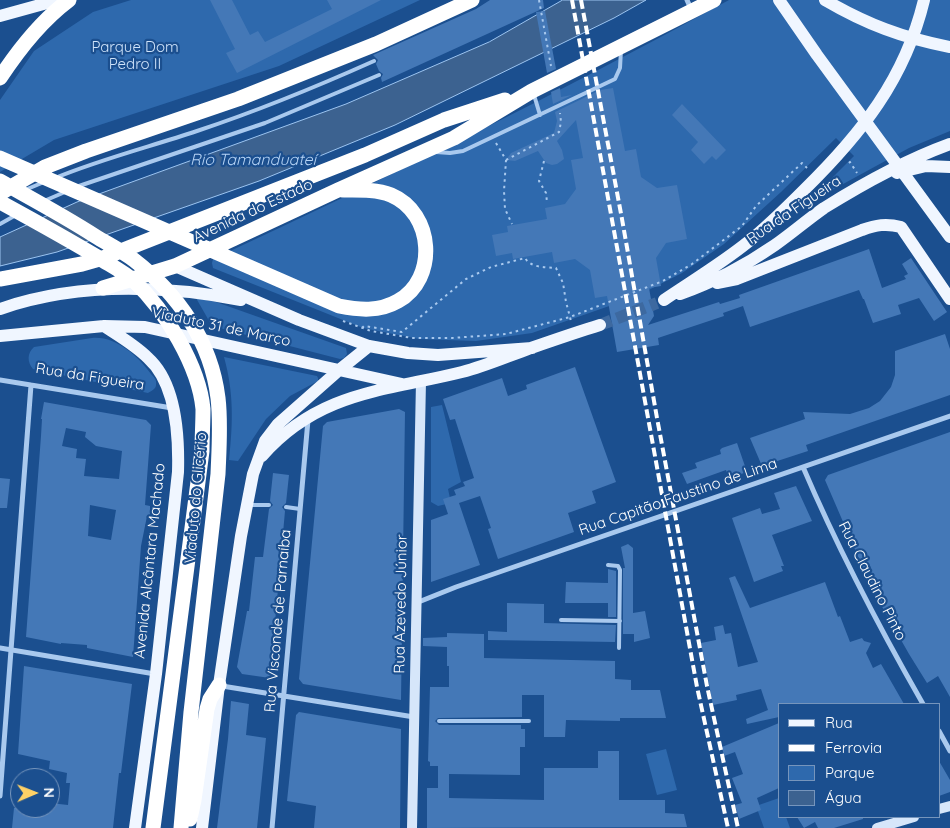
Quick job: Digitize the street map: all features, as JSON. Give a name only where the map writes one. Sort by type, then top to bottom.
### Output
[{"type":"highway","points":[[0,78],[30,37],[54,12],[69,0]]},
{"type":"highway","points":[[5,199],[20,180],[45,167],[238,99],[376,44],[472,0]]},
{"type":"highway","name":"Avenida do Estado","points":[[103,288],[175,266],[454,138],[532,91],[621,47],[690,6],[714,0]]},
{"type":"highway","name":"Avenida do Estado","points":[[0,279],[82,264],[146,242],[365,155],[444,120],[532,91]]},
{"type":"highway","points":[[0,158],[339,306],[360,310],[374,310],[399,301],[419,278],[424,266],[426,250],[422,227],[408,206],[391,195],[368,190],[338,190]]},
{"type":"highway","name":"Viaduto do Glicério","points":[[0,181],[70,220],[132,259],[154,276],[184,310],[200,336],[210,366],[218,398],[220,434],[218,474],[191,712],[181,828]]},
{"type":"highway","name":"Viaduto do Glicério","points":[[5,199],[48,228],[132,279],[155,303],[166,318],[183,348],[196,380],[202,408],[202,451],[153,828]]},
{"type":"highway","points":[[82,264],[146,263],[175,266]]},
{"type":"highway","points":[[188,828],[194,800],[207,709],[210,699],[219,685]]},
{"type":"main road","points":[[0,16],[58,0]]},
{"type":"main road","points":[[779,0],[950,236]]},
{"type":"main road","points":[[825,0],[852,16],[889,32],[950,46]]},
{"type":"main road","name":"Rua da Figueira","points":[[924,0],[907,51],[890,85],[870,117],[846,147],[777,217],[747,243],[660,301],[707,284],[774,246],[823,209],[880,176],[921,154],[950,144]]},
{"type":"main road","points":[[880,176],[926,166],[950,168]]},
{"type":"main road","points":[[707,284],[737,279],[862,230],[879,224],[891,224],[902,227],[950,299]]},
{"type":"main road","points":[[175,266],[260,304],[369,346],[408,353],[438,355],[532,348]]},
{"type":"main road","points":[[103,288],[188,291],[260,304]]},
{"type":"main road","name":"Avenida do Estado","points":[[0,309],[28,300],[103,288]]},
{"type":"main road","points":[[259,459],[275,443],[308,417],[327,407],[359,395],[462,372],[492,363],[600,325]]},
{"type":"main road","name":"Viaduto 31 de Março","points":[[0,336],[104,326],[145,327],[402,384]]},
{"type":"main road","name":"Avenida Alcântara Machado","points":[[104,326],[130,342],[150,359],[162,378],[174,408],[178,432],[178,472],[156,674],[135,828]]},
{"type":"main road","points":[[202,828],[219,685],[253,474],[265,441],[278,424],[369,346]]},
{"type":"street","name":"Rua da Figueira","points":[[0,380],[174,408]]},
{"type":"street","name":"Rua Azevedo Júnior","points":[[412,828],[421,381]]},
{"type":"street","points":[[0,796],[31,385]]},
{"type":"street","name":"Rua Capitão Faustino de Lima","points":[[416,603],[456,587],[950,416]]},
{"type":"street","name":"Rua Visconde de Parnaíba","points":[[272,828],[308,417]]},
{"type":"street","name":"Rua Claudino Pinto","points":[[803,467],[853,576],[889,645],[922,703]]},
{"type":"street","points":[[0,648],[156,674]]},
{"type":"street","points":[[219,685],[414,717]]},
{"type":"street","points":[[940,734],[950,751]]},
{"type":"street","points":[[877,828],[911,818]]},
{"type":"lane","points":[[424,151],[450,153],[463,151],[615,79],[620,68],[621,47]]},
{"type":"lane","points":[[0,206],[5,199],[78,168],[261,109],[374,61]]},
{"type":"lane","points":[[37,204],[87,182],[265,123],[379,75]]},
{"type":"lane","points":[[532,91],[540,115]]},
{"type":"lane","points":[[0,224],[29,208]]},
{"type":"lane","points":[[247,505],[269,506]]},
{"type":"lane","points":[[286,507],[300,509]]},
{"type":"lane","points":[[608,565],[620,567],[619,648]]},
{"type":"lane","points":[[561,620],[620,621]]},
{"type":"lane","points":[[440,721],[529,721]]},
{"type":"path","points":[[493,136],[507,160],[504,191],[505,208],[512,224]]},
{"type":"path","points":[[544,162],[539,180],[546,194],[547,202]]},
{"type":"path","points":[[339,320],[370,331],[412,338],[452,338],[506,334],[570,317],[663,281],[692,264],[742,226],[756,206],[802,163]]},
{"type":"path","points":[[362,328],[364,326],[402,332],[466,279],[491,267],[525,258],[538,267],[556,268],[563,283],[575,333]]},
{"type":"green space","name":"Parque Dom Pedro II","points":[[131,0],[420,0],[279,66],[54,140],[0,172],[0,100],[34,51],[93,12]]},
{"type":"green space","points":[[729,0],[950,0],[950,131],[909,148],[823,195],[820,193],[820,190],[854,156],[836,138],[724,244],[682,273],[635,297],[532,333],[476,341],[419,339],[363,328],[213,268],[213,259],[473,134]]},
{"type":"green space","points":[[196,298],[216,302],[346,348],[347,354],[344,358],[340,359],[212,326]]},
{"type":"green space","points":[[92,338],[110,340],[126,348],[140,360],[154,377],[156,382],[155,388],[148,393],[33,369],[30,363],[29,355],[34,347]]},
{"type":"green space","points":[[224,357],[317,376],[318,378],[318,381],[290,396],[266,419],[238,461],[229,460],[232,408],[230,383]]},
{"type":"green space","points":[[442,405],[461,482],[448,489],[451,503],[438,506],[431,502],[431,407]]},
{"type":"green space","points":[[666,749],[677,790],[657,795],[646,754]]},
{"type":"green space","points":[[778,798],[778,818],[786,818],[790,828],[764,828],[756,806]]},
{"type":"water","name":"Rio Tamanduateí","points":[[563,0],[646,0],[614,18],[395,125],[259,181],[57,252],[0,266],[0,237],[77,202],[346,104],[489,42]]},
{"type":"building","points":[[210,0],[232,0],[250,35],[258,31],[265,42],[332,9],[327,0],[381,0],[237,73],[226,53],[235,49]]},
{"type":"building","points":[[490,0],[543,0],[544,8],[382,82],[383,74],[379,71],[376,64],[378,60],[373,55],[476,9]]},
{"type":"building","points":[[545,11],[556,69],[547,73],[536,12]]},
{"type":"building","points":[[560,88],[561,97],[572,95],[553,104],[551,92]]},
{"type":"building","points":[[613,88],[625,151],[636,149],[641,177],[657,188],[677,185],[687,239],[666,243],[656,258],[661,286],[649,288],[654,316],[648,325],[719,302],[720,304],[740,298],[739,295],[869,249],[882,288],[906,279],[904,276],[908,274],[902,264],[911,258],[947,312],[934,321],[919,298],[898,305],[901,314],[873,323],[859,290],[750,327],[743,306],[723,313],[724,316],[658,338],[659,345],[617,352],[607,296],[595,298],[590,270],[575,259],[554,263],[552,252],[513,259],[512,253],[496,256],[492,235],[508,232],[507,226],[547,219],[545,208],[565,204],[576,189],[571,160],[583,158],[576,120],[557,141],[564,159],[557,164],[546,163],[538,151],[515,161],[506,160],[511,153],[554,133],[557,121],[555,112],[600,90]]},
{"type":"building","points":[[682,104],[726,150],[716,160],[712,156],[704,164],[691,150],[698,142],[672,115]]},
{"type":"building","points":[[945,334],[950,349],[950,395],[806,445],[808,451],[762,466],[750,438],[805,419],[803,412],[850,414],[869,408],[880,401],[891,387],[895,375],[895,351]]},
{"type":"building","points":[[575,367],[616,482],[592,491],[596,503],[568,513],[574,532],[498,559],[488,529],[491,528],[480,496],[459,503],[480,565],[431,582],[431,520],[448,514],[443,499],[456,495],[454,490],[465,486],[463,482],[474,478],[455,419],[450,420],[443,399],[502,378],[508,396],[527,389],[526,385]]},
{"type":"building","points":[[44,402],[146,420],[151,425],[145,505],[150,506],[150,516],[147,516],[141,546],[133,657],[87,648],[87,645],[61,644],[26,637],[41,419]],"holes":[[[66,428],[86,432],[85,437],[96,446],[122,451],[119,479],[84,476],[86,459],[76,458],[77,449],[62,446]],[[90,505],[116,510],[111,540],[88,536]]]},
{"type":"building","points":[[399,409],[405,412],[401,700],[303,684],[299,679],[323,426],[327,422]]},
{"type":"building","points":[[950,432],[950,697],[938,676],[927,683],[909,654],[872,589],[825,480],[828,475]]},
{"type":"building","points":[[737,443],[747,472],[729,478],[726,470],[687,484],[682,473],[697,468],[695,463],[721,454],[720,450],[722,448]]},
{"type":"building","points":[[273,473],[289,475],[286,503],[282,507],[285,511],[270,678],[242,674],[237,667],[247,611],[249,611],[255,557],[263,557],[269,509],[273,505],[270,501]]},
{"type":"building","points":[[0,478],[10,479],[7,508],[0,508]]},
{"type":"building","points":[[796,486],[812,521],[772,535],[784,566],[781,566],[783,571],[754,582],[732,518],[760,508],[762,514],[780,509],[774,493]]},
{"type":"building","points":[[628,544],[633,548],[633,613],[645,611],[650,638],[634,642],[634,634],[623,634],[623,568],[625,568],[621,547]]},
{"type":"building","points":[[608,569],[616,571],[616,617],[608,617],[608,603],[565,603],[566,582],[608,583]]},
{"type":"building","points":[[735,576],[750,608],[825,582],[850,642],[862,638],[864,641],[871,643],[866,653],[873,668],[881,664],[903,703],[778,703],[778,717],[747,724],[746,719],[768,710],[761,689],[736,695],[737,700],[713,705],[701,643],[716,640],[714,627],[723,625],[725,634],[731,633],[738,667],[758,662],[729,578]]},
{"type":"building","points":[[507,603],[544,604],[544,623],[616,625],[615,642],[488,640],[488,631],[507,632]]},
{"type":"building","points":[[447,633],[484,634],[484,658],[615,661],[615,679],[631,680],[631,690],[660,690],[666,718],[620,718],[620,721],[566,720],[565,737],[544,737],[544,695],[522,695],[522,717],[438,718],[435,721],[439,725],[521,725],[521,729],[525,729],[525,747],[520,747],[520,775],[449,774],[449,798],[544,800],[544,768],[598,768],[598,751],[619,751],[619,800],[665,800],[665,813],[684,814],[687,827],[427,828],[427,788],[438,788],[438,766],[430,766],[428,761],[430,687],[449,687],[449,666],[447,666],[447,647],[423,646],[423,638],[447,637]]},
{"type":"building","points":[[24,666],[132,684],[113,828],[12,828],[13,818],[60,818],[60,804],[68,805],[70,783],[66,783],[67,773],[60,771],[60,768],[49,768],[50,761],[18,754]]},
{"type":"building","points":[[231,701],[249,704],[246,735],[266,738],[257,828],[217,828]]},
{"type":"building","points":[[299,712],[401,729],[400,828],[314,828],[316,806],[287,801],[296,715]]},
{"type":"building","points":[[778,723],[778,788],[757,798],[761,810],[739,819],[735,805],[742,803],[732,778],[743,774],[735,752],[724,756],[722,747]]},
{"type":"building","points":[[940,763],[950,780],[950,792],[940,796]]},
{"type":"building","points":[[798,818],[863,818],[834,828],[818,828],[815,822],[804,828]]},
{"type":"tunnel","points":[[600,325],[657,303]]},
{"type":"railway","points":[[572,0],[697,687],[728,828]]},
{"type":"railway","points":[[581,0],[707,686],[738,828]]}]
